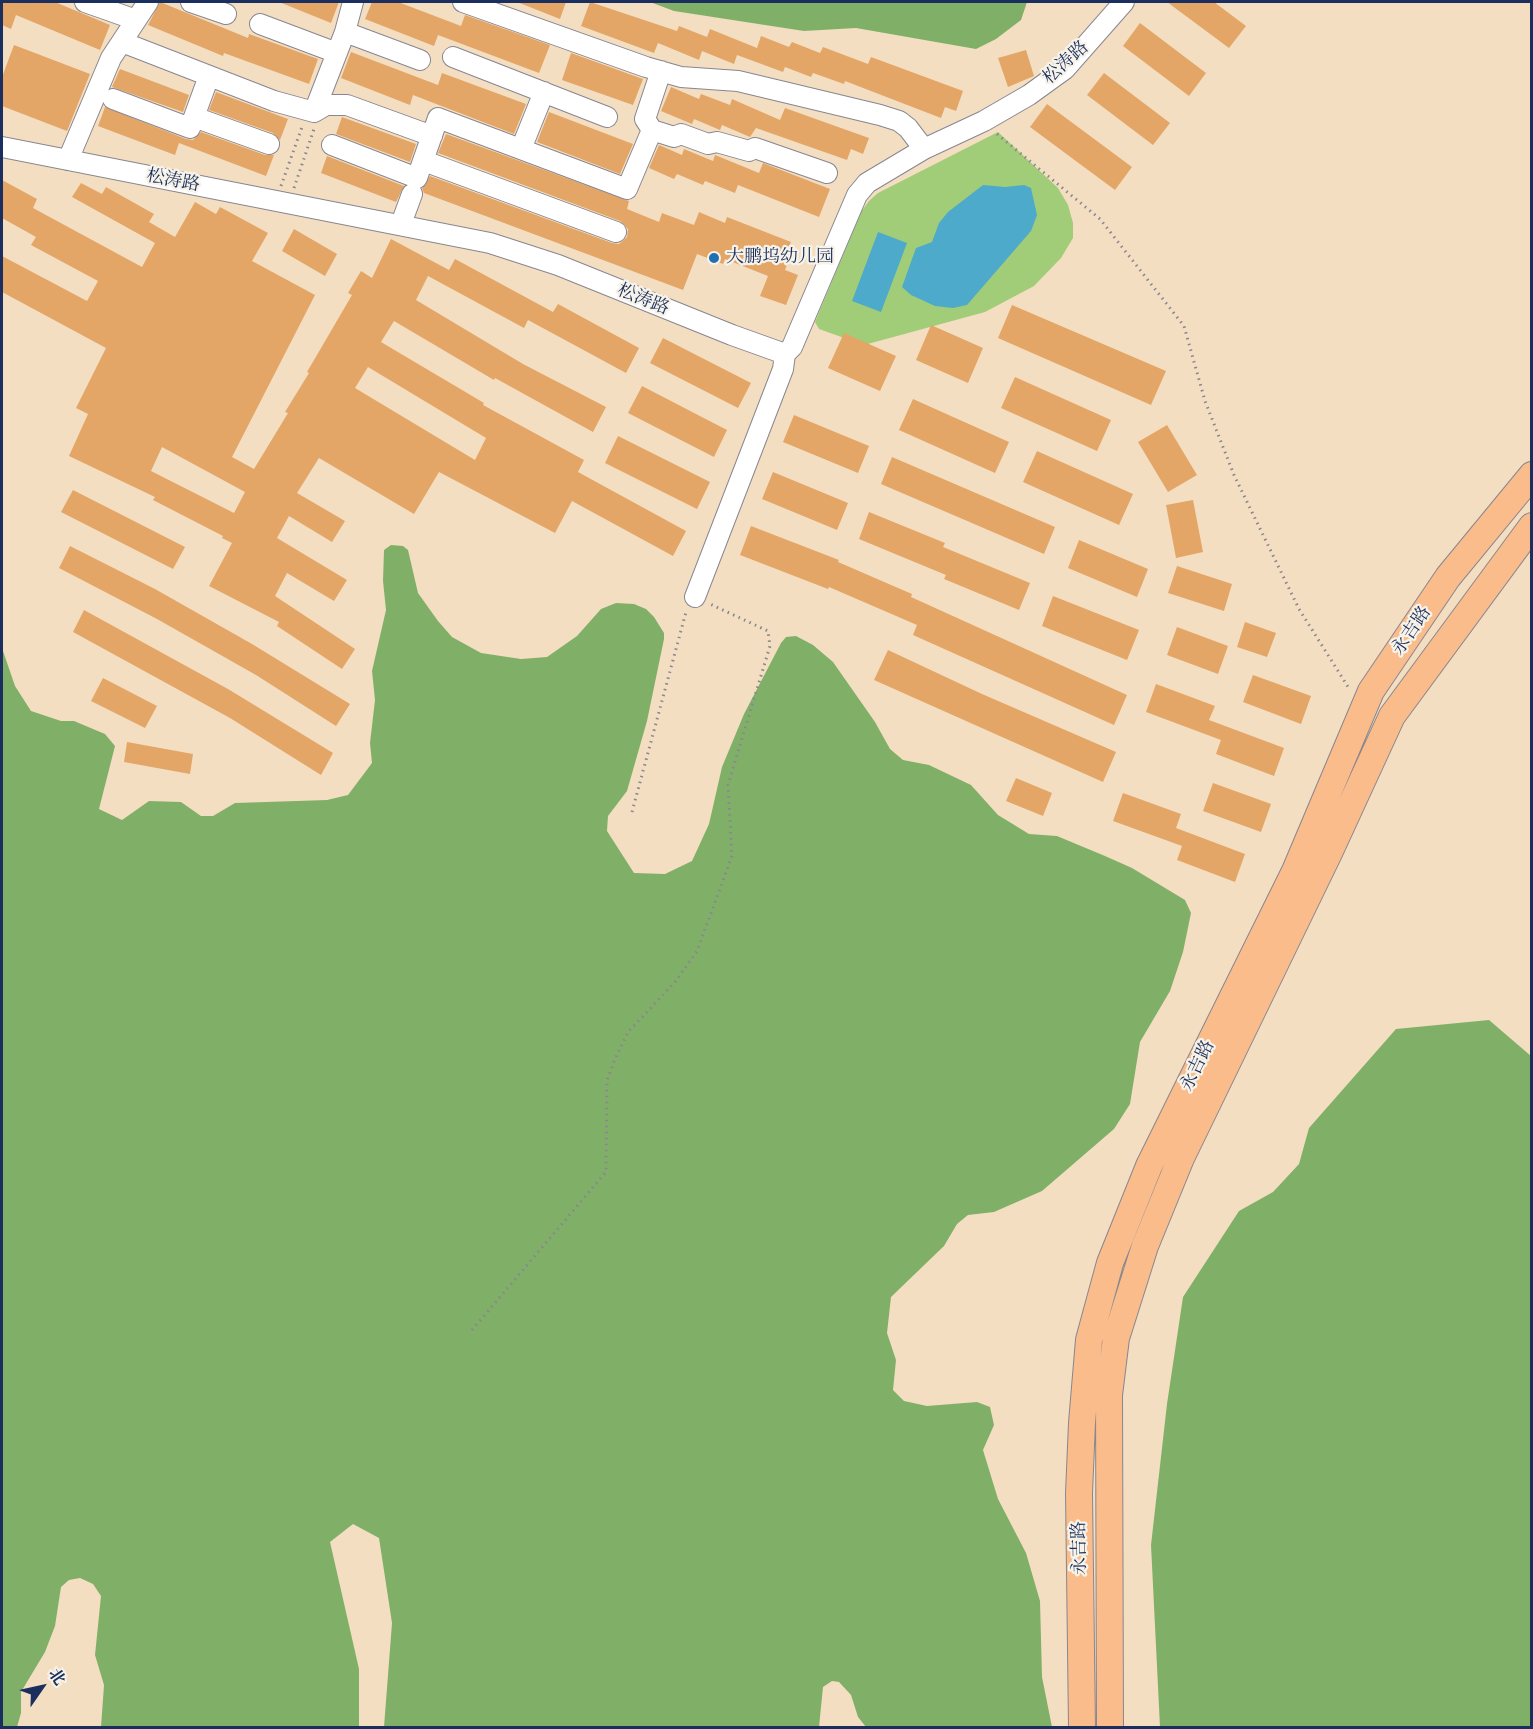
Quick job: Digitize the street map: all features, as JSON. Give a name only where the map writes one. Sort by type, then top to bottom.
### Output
[{"type":"main road","name":"永吉路","points":[[1082,1728],[1079,1493],[1082,1423],[1089,1340],[1110,1263],[1149,1166],[1295,871],[1371,691],[1448,577],[1532,475]]},
{"type":"main road","name":"永吉路","points":[[1110,1728],[1109,1395],[1116,1338],[1145,1246],[1181,1158],[1329,853],[1392,716],[1532,526]]},
{"type":"street","points":[[85,2],[136,20]]},
{"type":"street","points":[[68,160],[111,58],[148,2]]},
{"type":"street","points":[[191,2],[226,14]]},
{"type":"street","points":[[314,112],[345,32],[353,2]]},
{"type":"street","points":[[463,2],[681,77],[738,81],[880,114],[899,121],[908,128],[924,149]]},
{"type":"street","name":"松涛路","points":[[2,147],[490,243],[558,265],[785,354],[792,347],[857,195],[867,183],[885,170],[1029,95],[1065,69],[1124,2]]},
{"type":"street","points":[[260,24],[337,53]]},
{"type":"street","points":[[345,32],[420,60]]},
{"type":"street","points":[[122,42],[274,101],[314,112],[326,105],[347,105],[432,136]]},
{"type":"street","points":[[453,57],[607,117]]},
{"type":"street","points":[[661,71],[645,119],[652,130],[674,137],[681,134],[708,144],[717,142],[749,151],[755,148],[827,173]]},
{"type":"street","points":[[113,99],[190,128],[209,76]]},
{"type":"street","points":[[521,149],[544,92]]},
{"type":"street","points":[[194,117],[269,144]]},
{"type":"street","points":[[332,146],[417,178],[438,118],[627,189],[652,130]]},
{"type":"street","points":[[424,161],[616,232]]},
{"type":"street","points":[[401,224],[412,194]]},
{"type":"street","points":[[695,597],[783,369],[785,354]]},
{"type":"path","points":[[282,203],[302,127],[314,112]]},
{"type":"path","points":[[282,203],[314,132],[314,112]]},
{"type":"path","points":[[981,122],[1100,219],[1184,326],[1204,400],[1234,475],[1299,609],[1352,692]]},
{"type":"path","points":[[472,1330],[606,1172],[607,1080],[615,1059],[628,1032],[675,982],[697,951],[732,856],[728,785],[770,646],[768,631],[695,597],[685,614],[632,812]]},
{"type":"green space","points":[[650,2],[1027,2],[1021,20],[996,39],[976,49],[856,28],[804,31],[674,11]]},
{"type":"green space","points":[[998,132],[1058,188],[1068,205],[1073,223],[1073,238],[1061,258],[1034,286],[985,312],[864,345],[819,329],[815,322],[861,212],[869,201],[878,193]]},
{"type":"green space","points":[[391,545],[403,546],[408,550],[418,593],[438,621],[452,637],[481,653],[521,659],[547,657],[577,636],[601,609],[616,603],[634,604],[646,609],[654,617],[664,633],[664,639],[647,721],[627,791],[608,816],[607,831],[634,873],[665,874],[692,861],[709,824],[722,767],[744,714],[781,643],[786,637],[796,636],[813,645],[833,662],[875,722],[890,749],[903,760],[929,765],[971,785],[998,815],[1029,834],[1057,836],[1105,856],[1132,868],[1185,900],[1191,913],[1183,952],[1170,991],[1140,1042],[1130,1104],[1114,1129],[1042,1191],[994,1212],[968,1215],[957,1224],[944,1246],[891,1297],[887,1333],[896,1360],[893,1390],[904,1401],[927,1406],[977,1402],[990,1407],[994,1425],[983,1450],[998,1499],[1026,1553],[1040,1601],[1042,1677],[1052,1727],[866,1727],[858,1717],[851,1695],[839,1682],[832,1681],[823,1687],[819,1727],[384,1727],[392,1623],[379,1538],[353,1524],[330,1542],[359,1669],[359,1727],[101,1727],[104,1685],[95,1655],[101,1596],[93,1584],[80,1578],[69,1580],[61,1587],[55,1626],[45,1652],[21,1692],[21,1713],[17,1727],[2,1727],[2,648],[15,686],[31,711],[61,721],[74,721],[105,734],[115,746],[99,809],[122,820],[149,801],[181,802],[201,816],[213,816],[235,803],[327,800],[348,795],[372,763],[370,743],[375,700],[372,671],[386,610],[383,581],[384,550]]},
{"type":"green space","points":[[1489,1020],[1531,1056],[1531,1727],[1160,1727],[1151,1545],[1167,1404],[1183,1297],[1239,1211],[1273,1192],[1299,1164],[1309,1128],[1396,1029]]},
{"type":"water","points":[[983,185],[1005,187],[1024,185],[1031,188],[1037,215],[1031,231],[967,305],[953,308],[935,306],[911,295],[902,287],[916,248],[932,242],[939,223],[948,212]]},
{"type":"water","points":[[878,232],[907,243],[881,312],[852,301]]},
{"type":"building","points":[[2,2],[55,2],[110,25],[100,50],[16,15],[11,29],[2,25]]},
{"type":"building","points":[[160,2],[248,38],[249,34],[318,59],[309,84],[224,53],[223,56],[148,25]]},
{"type":"building","points":[[279,2],[339,2],[331,23]]},
{"type":"building","points":[[372,2],[398,2],[461,26],[465,15],[550,45],[539,73],[438,35],[434,46],[365,19]]},
{"type":"building","points":[[517,2],[566,2],[560,19]]},
{"type":"building","points":[[590,2],[677,31],[679,26],[707,37],[710,29],[757,48],[761,36],[789,47],[792,42],[820,53],[823,47],[868,64],[871,57],[963,91],[956,111],[945,107],[941,118],[845,81],[844,84],[813,73],[811,77],[785,67],[783,72],[737,55],[734,64],[702,51],[699,60],[658,43],[654,53],[581,26]]},
{"type":"building","points":[[1167,2],[1214,2],[1246,26],[1229,48]]},
{"type":"building","points":[[1140,23],[1206,73],[1189,96],[1123,46]]},
{"type":"building","points":[[14,45],[90,74],[67,131],[2,106],[2,77]]},
{"type":"building","points":[[1026,50],[1034,76],[1008,87],[998,58]]},
{"type":"building","points":[[351,52],[438,85],[442,73],[526,104],[514,134],[413,95],[410,105],[341,78]]},
{"type":"building","points":[[571,53],[643,79],[633,105],[562,80]]},
{"type":"building","points":[[120,69],[189,95],[183,112],[112,87]]},
{"type":"building","points":[[1104,73],[1170,123],[1153,145],[1087,95]]},
{"type":"building","points":[[671,87],[699,99],[701,94],[730,105],[732,99],[780,120],[785,108],[869,138],[863,154],[851,149],[847,160],[756,128],[750,137],[722,125],[720,130],[694,119],[692,124],[661,111]]},
{"type":"building","points":[[216,92],[288,119],[280,140],[273,133],[209,110]]},
{"type":"building","points":[[1047,104],[1132,167],[1115,190],[1030,127]]},
{"type":"building","points":[[105,107],[186,139],[193,140],[201,132],[265,155],[274,155],[266,176],[179,143],[175,155],[98,126]]},
{"type":"building","points":[[549,112],[633,144],[620,174],[537,142]]},
{"type":"building","points":[[342,117],[416,144],[410,162],[336,134]]},
{"type":"building","points":[[446,134],[629,201],[627,209],[659,222],[662,213],[694,225],[699,212],[725,223],[727,217],[791,242],[785,255],[790,257],[785,270],[798,275],[786,305],[760,296],[768,276],[725,259],[723,264],[697,254],[683,290],[424,193],[422,188],[430,176],[612,243],[619,244],[627,237],[628,229],[620,221],[438,153]]},
{"type":"building","points":[[659,145],[682,155],[684,149],[713,161],[715,155],[759,173],[763,163],[830,189],[819,217],[738,185],[735,193],[705,181],[703,185],[677,174],[674,179],[649,168]]},
{"type":"building","points":[[327,156],[404,186],[396,202],[321,173]]},
{"type":"building","points":[[2,180],[37,199],[33,208],[142,267],[155,243],[72,197],[81,183],[102,194],[106,187],[154,214],[149,222],[175,237],[195,202],[216,214],[220,207],[268,233],[252,261],[315,295],[232,457],[254,469],[288,413],[285,412],[352,295],[348,293],[361,271],[372,278],[391,239],[449,270],[455,259],[553,312],[558,304],[639,348],[626,373],[528,320],[524,328],[428,276],[416,300],[523,364],[606,407],[593,432],[495,378],[494,380],[394,321],[381,342],[484,403],[483,405],[584,460],[578,472],[686,531],[673,556],[572,501],[555,533],[439,472],[414,514],[319,458],[297,493],[345,521],[332,542],[289,516],[277,538],[347,580],[334,601],[287,573],[275,596],[355,649],[342,669],[277,626],[279,622],[209,586],[232,543],[222,538],[223,536],[153,500],[155,497],[69,456],[88,414],[76,408],[106,348],[2,292],[2,256],[87,301],[98,281],[31,245],[36,237],[2,218]],"holes":[[[368,367],[486,438],[475,460],[355,388]],[[162,447],[245,492],[234,513],[151,471]]]},
{"type":"building","points":[[294,229],[337,254],[325,276],[282,251]]},
{"type":"building","points":[[1012,305],[1166,371],[1151,405],[998,338]]},
{"type":"building","points":[[931,325],[983,348],[968,383],[916,360]]},
{"type":"building","points":[[844,333],[896,356],[880,391],[828,368]]},
{"type":"building","points":[[663,338],[751,383],[738,408],[650,363]]},
{"type":"building","points":[[1015,377],[1111,420],[1097,451],[1001,408]]},
{"type":"building","points":[[642,386],[727,430],[714,457],[628,413]]},
{"type":"building","points":[[913,399],[1009,442],[995,473],[899,430]]},
{"type":"building","points":[[794,415],[869,446],[858,473],[783,442]]},
{"type":"building","points":[[1167,425],[1197,475],[1168,492],[1138,442]]},
{"type":"building","points":[[618,436],[710,482],[697,509],[605,463]]},
{"type":"building","points":[[1037,451],[1133,494],[1119,525],[1023,482]]},
{"type":"building","points":[[892,457],[1055,527],[1044,554],[881,484]]},
{"type":"building","points":[[773,472],[848,503],[837,530],[762,499]]},
{"type":"building","points":[[73,490],[185,547],[173,569],[61,512]]},
{"type":"building","points":[[1193,500],[1203,552],[1176,558],[1166,505]]},
{"type":"building","points":[[869,512],[945,543],[943,547],[1030,583],[1019,610],[944,579],[946,575],[859,539]]},
{"type":"building","points":[[751,526],[839,560],[838,562],[912,594],[911,597],[1127,695],[1114,725],[913,635],[917,625],[829,587],[828,589],[740,555]]},
{"type":"building","points":[[1079,540],[1148,569],[1137,597],[1068,568]]},
{"type":"building","points":[[70,546],[155,589],[252,644],[350,704],[336,726],[256,675],[157,619],[59,568]]},
{"type":"building","points":[[1177,566],[1232,584],[1224,611],[1168,593]]},
{"type":"building","points":[[1053,596],[1139,630],[1127,660],[1042,626]]},
{"type":"building","points":[[84,610],[228,689],[333,753],[321,775],[230,718],[73,632]]},
{"type":"building","points":[[1245,622],[1276,633],[1267,657],[1237,647]]},
{"type":"building","points":[[1177,627],[1228,646],[1218,674],[1167,655]]},
{"type":"building","points":[[888,650],[1116,752],[1103,782],[874,680]]},
{"type":"building","points":[[1253,675],[1311,696],[1301,724],[1243,702]]},
{"type":"building","points":[[103,678],[157,706],[145,728],[91,701]]},
{"type":"building","points":[[1156,684],[1215,706],[1209,720],[1284,748],[1274,776],[1216,754],[1221,740],[1146,712]]},
{"type":"building","points":[[127,742],[193,754],[190,774],[124,762]]},
{"type":"building","points":[[1016,778],[1052,793],[1043,816],[1006,801]]},
{"type":"building","points":[[1213,783],[1271,804],[1261,832],[1203,811]]},
{"type":"building","points":[[1123,793],[1181,814],[1176,828],[1245,854],[1235,882],[1177,860],[1182,846],[1113,821]]},
{"type":"place","name":"大鹏坞幼儿园","points":[[714,258]]}]
